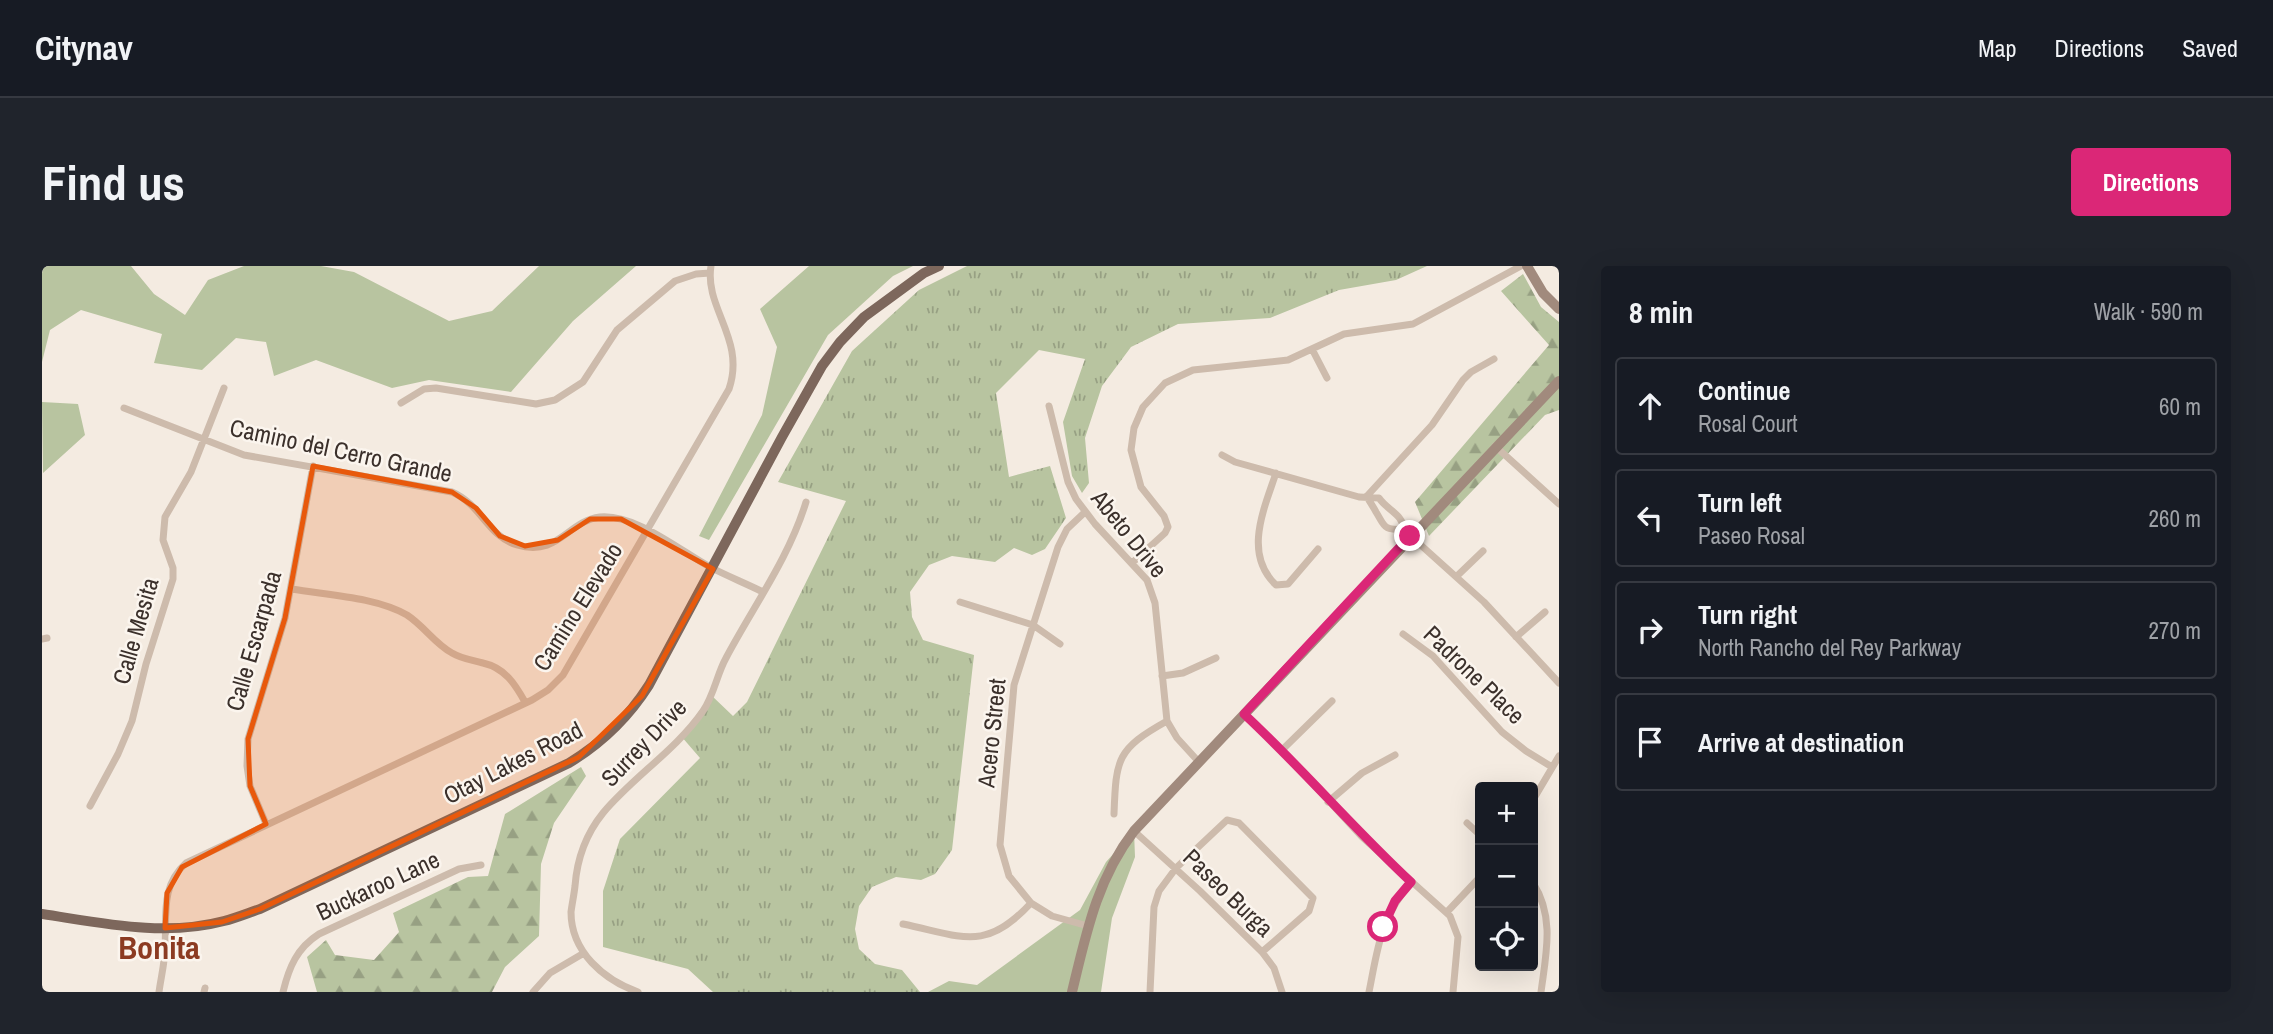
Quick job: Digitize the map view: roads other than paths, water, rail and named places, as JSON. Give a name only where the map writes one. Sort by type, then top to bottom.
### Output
[{"type":"main road","name":"Otay Lakes Road","points":[[42,914],[121,926],[165,928],[222,922],[260,909],[579,757],[616,727],[642,696],[822,366],[840,342],[878,304],[939,266]]},
{"type":"street","points":[[1132,563],[1165,533],[1168,527],[1164,516],[1140,487],[1131,450],[1134,428],[1149,399],[1172,378],[1194,370],[1280,361],[1343,334],[1412,324],[1521,266]]},
{"type":"street","points":[[1527,266],[1543,293],[1559,309]]},
{"type":"street","points":[[401,403],[424,389],[436,387],[536,404],[563,396],[588,377],[617,330],[675,281],[711,270]]},
{"type":"street","name":"Camino Elevado","points":[[159,992],[165,957],[167,893],[181,867],[525,702],[548,690],[563,675],[726,395],[731,382],[733,354],[712,288],[711,270]]},
{"type":"street","points":[[1312,349],[1327,378]]},
{"type":"street","points":[[1367,496],[1432,425],[1463,380],[1471,372],[1494,359]]},
{"type":"street","points":[[1072,992],[1088,926],[1104,878],[1135,831],[1407,533],[1559,381]]},
{"type":"street","name":"Calle Mesita","points":[[90,806],[132,721],[146,664],[173,579],[173,568],[163,540],[165,517],[191,472],[224,388]]},
{"type":"street","name":"Abeto Drive","points":[[1049,406],[1068,482],[1085,512],[1147,580],[1155,603],[1167,721]]},
{"type":"street","name":"Camino del Cerro Grande","points":[[124,408],[244,454],[452,492],[471,503],[500,536],[525,547],[552,543],[596,518],[621,519],[713,569],[763,592]]},
{"type":"street","points":[[1495,446],[1559,504]]},
{"type":"street","points":[[1222,455],[1235,462],[1359,497],[1380,498],[1385,506],[1400,517],[1407,533],[1457,576],[1559,683]]},
{"type":"street","name":"Calle Escarpada","points":[[266,824],[250,786],[247,766],[248,739],[292,589],[313,466]]},
{"type":"street","points":[[1276,474],[1257,541],[1258,555],[1266,573],[1276,585],[1288,584],[1318,549]]},
{"type":"street","points":[[1367,496],[1383,525],[1407,533]]},
{"type":"street","name":"Surrey Drive","points":[[638,992],[607,978],[584,953],[575,933],[571,911],[576,867],[585,842],[602,814],[682,736],[704,709],[725,660],[790,544],[806,502]]},
{"type":"street","points":[[1378,514],[1385,506]]},
{"type":"street","name":"Acero Street","points":[[1085,512],[1068,529],[1058,547],[1014,685],[1000,836],[1006,870],[1031,904],[1052,916],[1088,926]]},
{"type":"street","points":[[1457,576],[1483,551]]},
{"type":"street","points":[[292,589],[369,602],[397,610],[417,621],[434,640],[450,652],[501,671],[512,680],[525,702]]},
{"type":"street","points":[[960,602],[1033,625],[1060,644]]},
{"type":"street","points":[[1516,638],[1545,612]]},
{"type":"street","name":"Padrone Place","points":[[1403,634],[1433,656],[1502,732],[1526,751],[1552,766]]},
{"type":"street","points":[[1163,676],[1183,673],[1216,658]]},
{"type":"street","points":[[1282,750],[1332,701]]},
{"type":"street","points":[[1244,714],[1282,750],[1328,802],[1411,882],[1447,912],[1458,937],[1453,992]]},
{"type":"street","points":[[1114,814],[1115,774],[1122,756],[1139,737],[1167,721],[1177,738],[1198,761]]},
{"type":"street","points":[[1328,802],[1362,773],[1395,755]]},
{"type":"street","points":[[1538,791],[1559,756]]},
{"type":"street","points":[[1150,992],[1156,902],[1162,885],[1176,868],[1227,820],[1236,821],[1246,829],[1313,898],[1309,911],[1262,952]]},
{"type":"street","points":[[1467,823],[1475,830]]},
{"type":"street","name":"Paseo Burga","points":[[1135,831],[1262,952],[1274,968],[1282,992]]},
{"type":"street","name":"Buckaroo Lane","points":[[283,992],[293,961],[313,938],[459,869],[481,865]]},
{"type":"street","points":[[1369,992],[1384,924],[1395,901],[1411,882]]},
{"type":"street","points":[[1447,912],[1475,882]]},
{"type":"street","points":[[1538,893],[1548,922],[1541,992]]},
{"type":"street","points":[[903,924],[981,937],[1007,927],[1031,904]]},
{"type":"street","points":[[533,992],[550,973],[584,953]]},
{"type":"district","name":"Bonita","points":[[159,948]]}]
